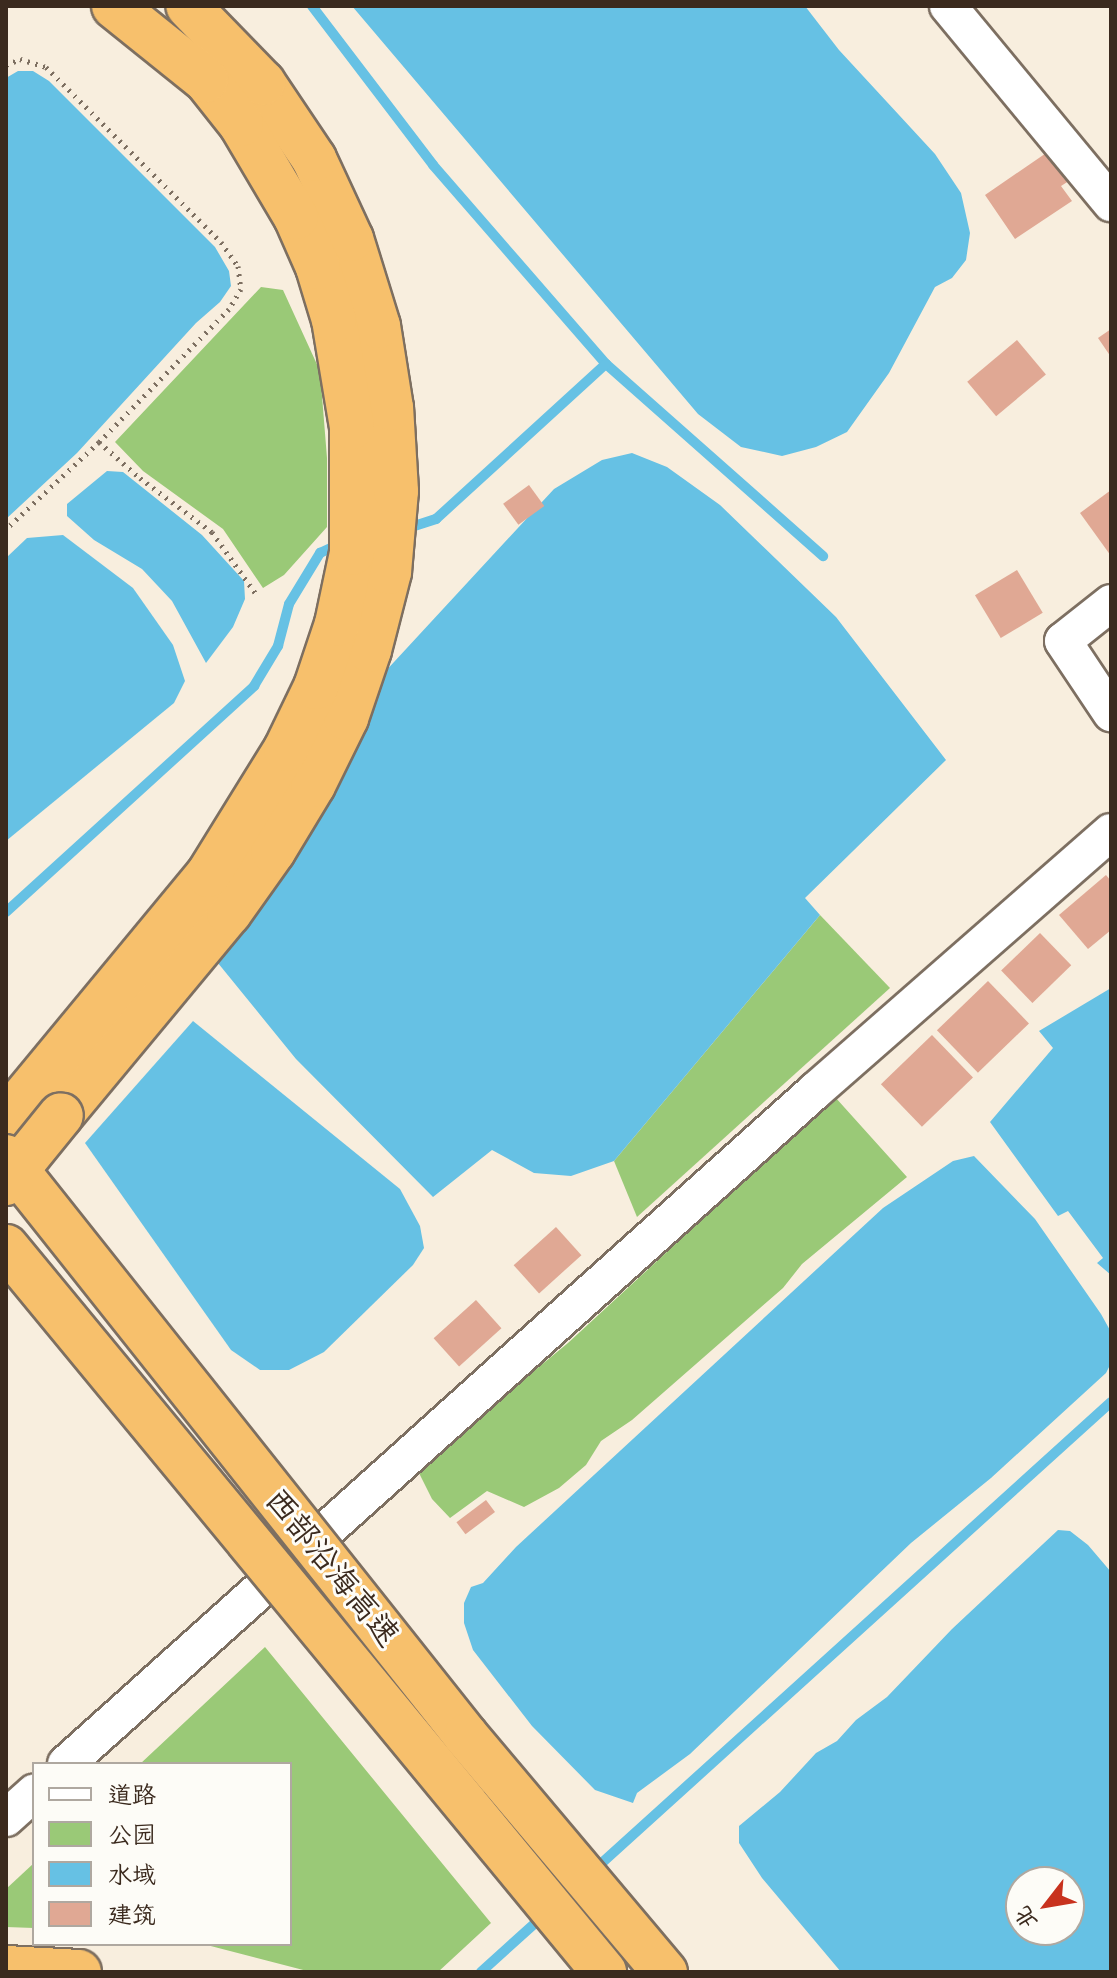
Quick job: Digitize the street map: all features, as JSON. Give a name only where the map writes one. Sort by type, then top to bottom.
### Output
[{"type":"highway","points":[[6,1119],[208,875],[286,749],[316,687],[337,624],[352,553],[352,427],[334,320],[318,267],[296,217],[241,124],[206,80],[114,6]]},
{"type":"highway","points":[[6,1183],[229,913],[273,851],[313,785],[346,718],[369,650],[389,572],[396,491],[391,408],[378,326],[351,239],[314,159],[263,83],[188,6]]},
{"type":"highway","name":"西部沿海高速","points":[[6,1157],[466,1736],[665,1972]]},
{"type":"highway","name":"西部沿海高速","points":[[6,1247],[604,1972]]},
{"type":"highway","points":[[6,1968],[79,1972]]},
{"type":"street","points":[[948,6],[1111,203]]},
{"type":"street","points":[[1111,603],[1063,641],[1111,713]]},
{"type":"street","points":[[68,1762],[815,1091],[1111,832]]},
{"type":"street","points":[[6,1818],[32,1795]]},
{"type":"path","points":[[6,65],[20,59],[46,67],[221,242],[238,266],[241,289],[229,309],[99,442],[6,529]]},
{"type":"path","points":[[99,442],[212,532],[256,594]]},
{"type":"green space","points":[[261,287],[283,290],[320,371],[327,458],[327,527],[284,575],[263,588],[223,529],[143,471],[115,442]]},
{"type":"green space","points":[[820,915],[890,988],[637,1217],[614,1161]]},
{"type":"green space","points":[[835,1097],[907,1177],[802,1264],[783,1288],[632,1420],[601,1441],[586,1465],[559,1488],[524,1507],[487,1491],[450,1518],[432,1499],[419,1473],[489,1408],[568,1343]]},
{"type":"green space","points":[[265,1647],[491,1923],[438,1972],[311,1972],[211,1946],[292,1946],[292,1762],[142,1762]]},
{"type":"green space","points":[[32,1865],[32,1928],[6,1927],[6,1889]]},
{"type":"water","points":[[352,6],[805,6],[839,50],[935,154],[961,193],[970,233],[966,260],[952,278],[935,287],[889,373],[847,432],[816,447],[782,456],[741,447],[698,414]]},
{"type":"water","points":[[18,71],[33,71],[49,81],[215,247],[229,271],[231,286],[220,302],[196,323],[77,453],[6,519],[6,78]]},
{"type":"water","points":[[632,453],[667,467],[720,505],[836,617],[946,760],[805,898],[820,915],[614,1161],[571,1176],[534,1173],[492,1150],[433,1197],[296,1059],[209,952],[260,807],[554,489],[602,460]]},
{"type":"water","points":[[107,471],[123,472],[202,535],[244,581],[245,599],[233,627],[206,663],[172,601],[142,569],[94,540],[67,516],[67,504]]},
{"type":"water","points":[[63,535],[133,588],[173,645],[185,681],[174,703],[6,841],[6,558],[27,538]]},
{"type":"water","points":[[1111,988],[1111,1275],[1097,1263],[1103,1258],[1068,1211],[1058,1216],[990,1122],[1053,1048],[1039,1031]]},
{"type":"water","points":[[193,1021],[400,1189],[420,1226],[424,1248],[413,1265],[324,1352],[289,1370],[260,1370],[231,1350],[85,1143]]},
{"type":"water","points":[[974,1156],[1035,1219],[1101,1314],[1111,1332],[1111,1363],[1106,1373],[991,1478],[911,1543],[690,1754],[637,1793],[633,1803],[595,1790],[532,1726],[473,1650],[464,1623],[464,1603],[471,1587],[483,1583],[516,1547],[883,1208],[953,1161]]},
{"type":"water","points":[[1058,1530],[1070,1531],[1088,1545],[1111,1572],[1111,1972],[841,1972],[762,1878],[739,1843],[739,1826],[780,1792],[816,1753],[837,1741],[856,1720],[887,1697],[952,1629]]},
{"type":"building","points":[[1052,149],[1072,179],[1061,186],[1072,201],[1015,239],[985,195]]},
{"type":"building","points":[[1111,329],[1111,357],[1098,338]]},
{"type":"building","points":[[1017,340],[1046,374],[996,416],[967,382]]},
{"type":"building","points":[[529,485],[544,506],[518,525],[503,504]]},
{"type":"building","points":[[1111,490],[1111,556],[1080,513]]},
{"type":"building","points":[[1017,570],[1043,613],[1001,638],[975,595]]},
{"type":"building","points":[[1106,875],[1111,881],[1111,930],[1088,949],[1059,915]]},
{"type":"building","points":[[1040,933],[1071,965],[1032,1003],[1001,971]]},
{"type":"building","points":[[988,981],[1029,1023],[978,1073],[937,1030]]},
{"type":"building","points":[[932,1035],[973,1077],[922,1127],[881,1084]]},
{"type":"building","points":[[556,1227],[581,1255],[539,1293],[514,1265]]},
{"type":"building","points":[[476,1300],[501,1328],[459,1366],[434,1338]]},
{"type":"building","points":[[486,1500],[495,1512],[465,1534],[456,1522]]},
{"type":"waterway","points":[[312,6],[433,165],[606,364],[823,556]]},
{"type":"waterway","points":[[402,530],[436,519],[606,364]]},
{"type":"waterway","points":[[6,912],[254,686],[278,646],[289,604],[320,553],[341,543]]},
{"type":"waterway","points":[[594,1870],[1111,1402]]},
{"type":"waterway","points":[[481,1972],[543,1916]]}]
